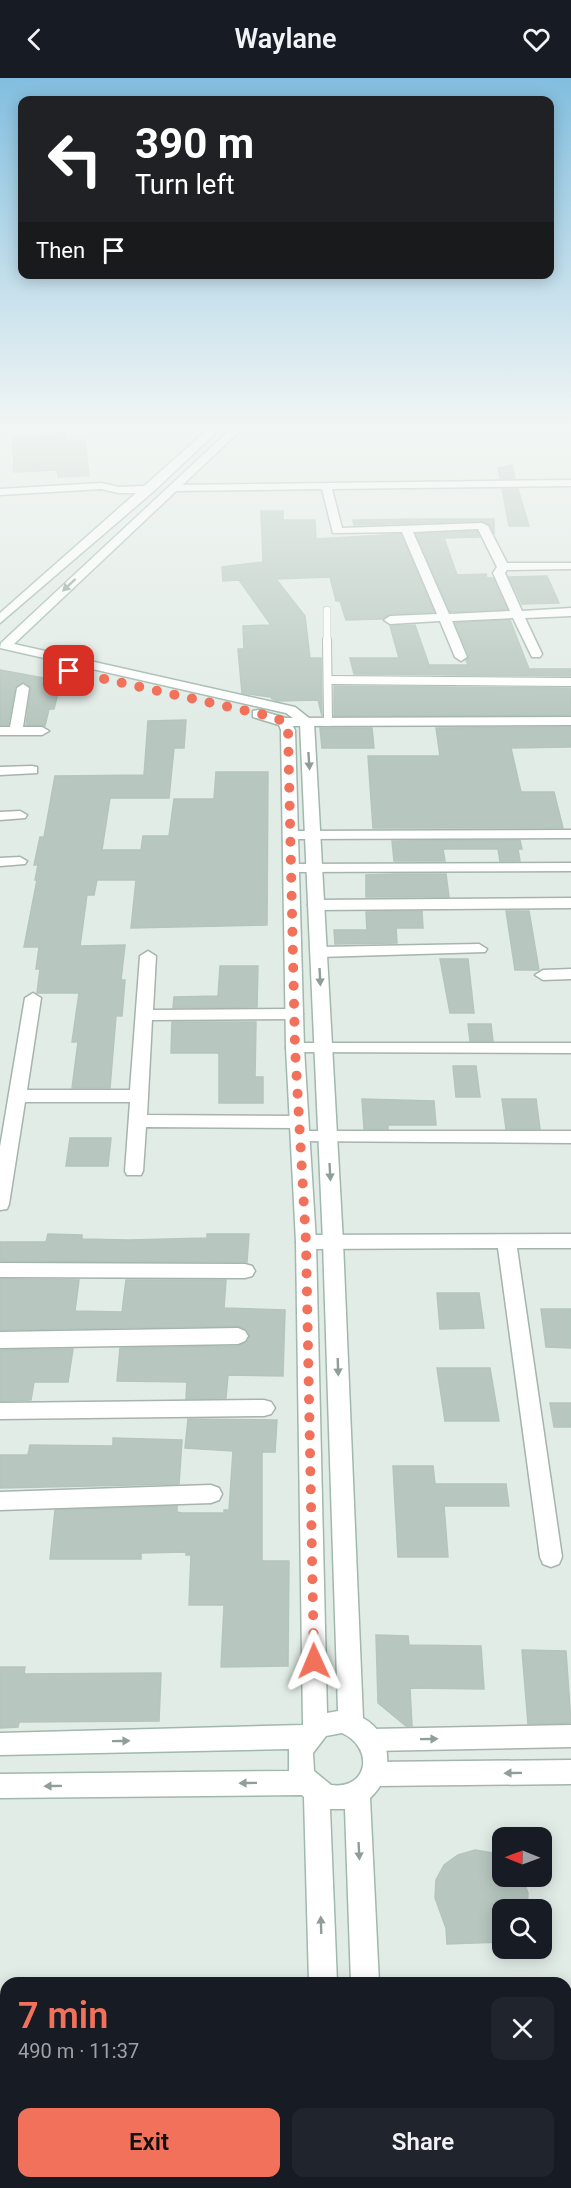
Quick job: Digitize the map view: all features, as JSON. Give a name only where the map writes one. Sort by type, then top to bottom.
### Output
[{"type":"street","points":[[0,619],[106,524]]},
{"type":"street","points":[[1,649],[134,524]]},
{"type":"street","points":[[335,524],[337,531],[482,526],[503,567]]},
{"type":"street","points":[[406,528],[461,657]]},
{"type":"street","points":[[503,567],[571,566]]},
{"type":"street","points":[[503,567],[499,573],[516,615],[536,654]]},
{"type":"street","points":[[390,620],[571,612]]},
{"type":"street","points":[[1,649],[274,717],[284,722],[571,721]]},
{"type":"street","points":[[1,649],[290,710],[307,723],[361,1733],[376,1751],[366,1784],[365,1977]]},
{"type":"street","points":[[16,731],[23,688]]},
{"type":"street","points":[[284,722],[288,730],[295,1048],[306,1242],[311,1733]]},
{"type":"street","points":[[0,731],[42,731]]},
{"type":"street","points":[[0,771],[32,771]]},
{"type":"street","points":[[0,816],[20,815]]},
{"type":"street","points":[[291,835],[571,834]]},
{"type":"street","points":[[0,862],[20,861]]},
{"type":"street","points":[[291,868],[571,867]]},
{"type":"street","points":[[316,905],[571,903]]},
{"type":"street","points":[[319,952],[479,949]]},
{"type":"street","points":[[134,1171],[148,956]]},
{"type":"street","points":[[543,975],[571,974]]},
{"type":"street","points":[[0,1204],[33,998]]},
{"type":"street","points":[[144,1015],[295,1014]]},
{"type":"street","points":[[295,1048],[571,1048]]},
{"type":"street","points":[[17,1096],[138,1096]]},
{"type":"street","points":[[137,1121],[299,1130],[328,1137],[571,1137]]},
{"type":"street","points":[[306,1242],[571,1241]]},
{"type":"street","points":[[507,1242],[551,1557]]},
{"type":"street","points":[[0,1270],[245,1271]]},
{"type":"street","points":[[0,1340],[238,1336]]},
{"type":"street","points":[[0,1411],[264,1408]]},
{"type":"street","points":[[0,1501],[211,1494]]},
{"type":"street","points":[[323,1977],[312,1787],[300,1772],[298,1759],[300,1748],[311,1733],[327,1724],[361,1733],[571,1736]]},
{"type":"street","points":[[0,1744],[311,1733]]},
{"type":"street","points":[[0,1786],[312,1787],[344,1797],[366,1784],[571,1772]]},
{"type":"lane","points":[[327,610],[328,722]]},
{"type":"lane","points":[[328,680],[571,682]]},
{"type":"building","points":[[262,524],[315,524],[316,539],[401,534],[434,612],[390,614],[382,619],[346,620],[340,601],[336,601],[330,577],[276,579],[305,616],[310,658],[321,658],[322,716],[318,700],[277,701],[271,697],[242,693],[238,649],[244,649],[243,626],[271,625],[239,580],[223,581],[222,567],[263,562]]},
{"type":"building","points":[[509,524],[529,526],[509,526]]},
{"type":"building","points":[[477,531],[479,537],[444,538],[457,575],[486,574],[487,578],[493,578],[507,609],[450,612],[416,534]]},
{"type":"building","points":[[547,576],[559,603],[522,604],[509,577]]},
{"type":"building","points":[[510,620],[529,669],[571,669],[571,676],[354,674],[350,658],[399,658],[390,626],[415,625],[429,665],[468,665],[466,660],[469,656],[455,623]]},
{"type":"building","points":[[0,670],[61,681],[54,709],[49,709],[45,726],[26,725],[31,688],[24,682],[15,688],[8,725],[0,725]]},
{"type":"building","points":[[334,686],[571,688],[571,715],[334,716]]},
{"type":"building","points":[[186,720],[184,748],[174,748],[169,798],[110,798],[102,850],[141,850],[143,836],[169,836],[174,799],[214,799],[216,772],[268,772],[267,925],[131,928],[136,880],[97,880],[94,895],[87,895],[80,946],[125,945],[121,980],[125,980],[122,1016],[116,1016],[110,1088],[72,1088],[78,1042],[72,1042],[79,993],[37,993],[40,969],[36,969],[39,947],[24,947],[37,880],[35,880],[38,865],[34,865],[40,837],[44,837],[55,776],[144,775],[148,721]]},
{"type":"building","points":[[571,727],[571,747],[511,748],[521,792],[554,792],[563,828],[373,828],[368,756],[440,756],[436,728]]},
{"type":"building","points":[[320,728],[372,728],[374,748],[322,748]]},
{"type":"building","points":[[520,840],[522,849],[518,849],[520,861],[500,861],[498,849],[443,849],[445,861],[394,861],[392,841]]},
{"type":"building","points":[[446,874],[449,897],[366,897],[366,875]]},
{"type":"building","points":[[422,911],[423,928],[396,928],[397,943],[335,944],[334,930],[367,930],[366,912]]},
{"type":"building","points":[[506,911],[529,911],[539,970],[515,970]]},
{"type":"building","points":[[440,959],[468,959],[474,1013],[450,1013]]},
{"type":"building","points":[[220,966],[258,966],[257,1007],[173,1008],[174,997],[218,996]]},
{"type":"building","points":[[172,1022],[256,1022],[255,1077],[263,1077],[263,1103],[219,1103],[219,1053],[171,1053]]},
{"type":"building","points":[[468,1024],[491,1024],[493,1041],[470,1041]]},
{"type":"building","points":[[453,1066],[476,1066],[480,1097],[456,1097]]},
{"type":"building","points":[[362,1099],[434,1101],[436,1125],[388,1125],[388,1129],[364,1129]]},
{"type":"building","points":[[502,1099],[536,1099],[540,1129],[506,1129]]},
{"type":"building","points":[[70,1138],[111,1138],[108,1166],[66,1166]]},
{"type":"building","points":[[48,1234],[82,1235],[82,1239],[129,1240],[207,1238],[207,1234],[249,1234],[247,1262],[0,1261],[0,1242],[46,1242]]},
{"type":"building","points":[[0,1279],[79,1280],[75,1311],[122,1312],[126,1280],[226,1280],[224,1308],[285,1310],[283,1376],[228,1375],[226,1398],[186,1399],[187,1382],[117,1381],[120,1348],[238,1346],[247,1342],[250,1335],[246,1329],[238,1326],[0,1330]]},
{"type":"building","points":[[437,1293],[479,1293],[484,1328],[440,1329]]},
{"type":"building","points":[[541,1309],[571,1309],[571,1348],[546,1347]]},
{"type":"building","points":[[73,1349],[68,1382],[34,1382],[31,1400],[0,1401],[0,1350]]},
{"type":"building","points":[[437,1368],[490,1368],[499,1421],[445,1421]]},
{"type":"building","points":[[550,1403],[571,1403],[571,1427],[554,1427]]},
{"type":"building","points":[[188,1419],[277,1420],[275,1452],[262,1452],[262,1561],[289,1561],[288,1666],[221,1667],[224,1605],[189,1605],[191,1555],[186,1555],[186,1552],[141,1553],[141,1559],[50,1559],[55,1510],[177,1506],[177,1512],[182,1513],[224,1513],[224,1510],[229,1510],[233,1451],[185,1448]]},
{"type":"building","points":[[113,1438],[182,1440],[179,1484],[0,1488],[0,1455],[28,1455],[30,1445],[113,1446]]},
{"type":"building","points":[[393,1466],[433,1466],[435,1484],[506,1484],[509,1506],[444,1506],[448,1557],[398,1557]]},
{"type":"building","points":[[376,1635],[408,1636],[409,1645],[481,1646],[484,1689],[410,1688],[412,1726],[406,1726],[378,1703]]},
{"type":"building","points":[[522,1650],[566,1651],[571,1723],[528,1724]]},
{"type":"building","points":[[0,1667],[25,1667],[24,1674],[161,1673],[159,1721],[19,1722],[18,1727],[0,1728]]},
{"type":"building","points":[[475,1850],[492,1853],[492,1887],[526,1887],[528,1899],[492,1899],[492,1942],[447,1944],[446,1928],[435,1898],[436,1880],[444,1865],[458,1855]]},
{"type":"route","points":[[69,671],[274,717],[284,722],[288,730],[295,1048],[306,1242],[314,1661]]}]
